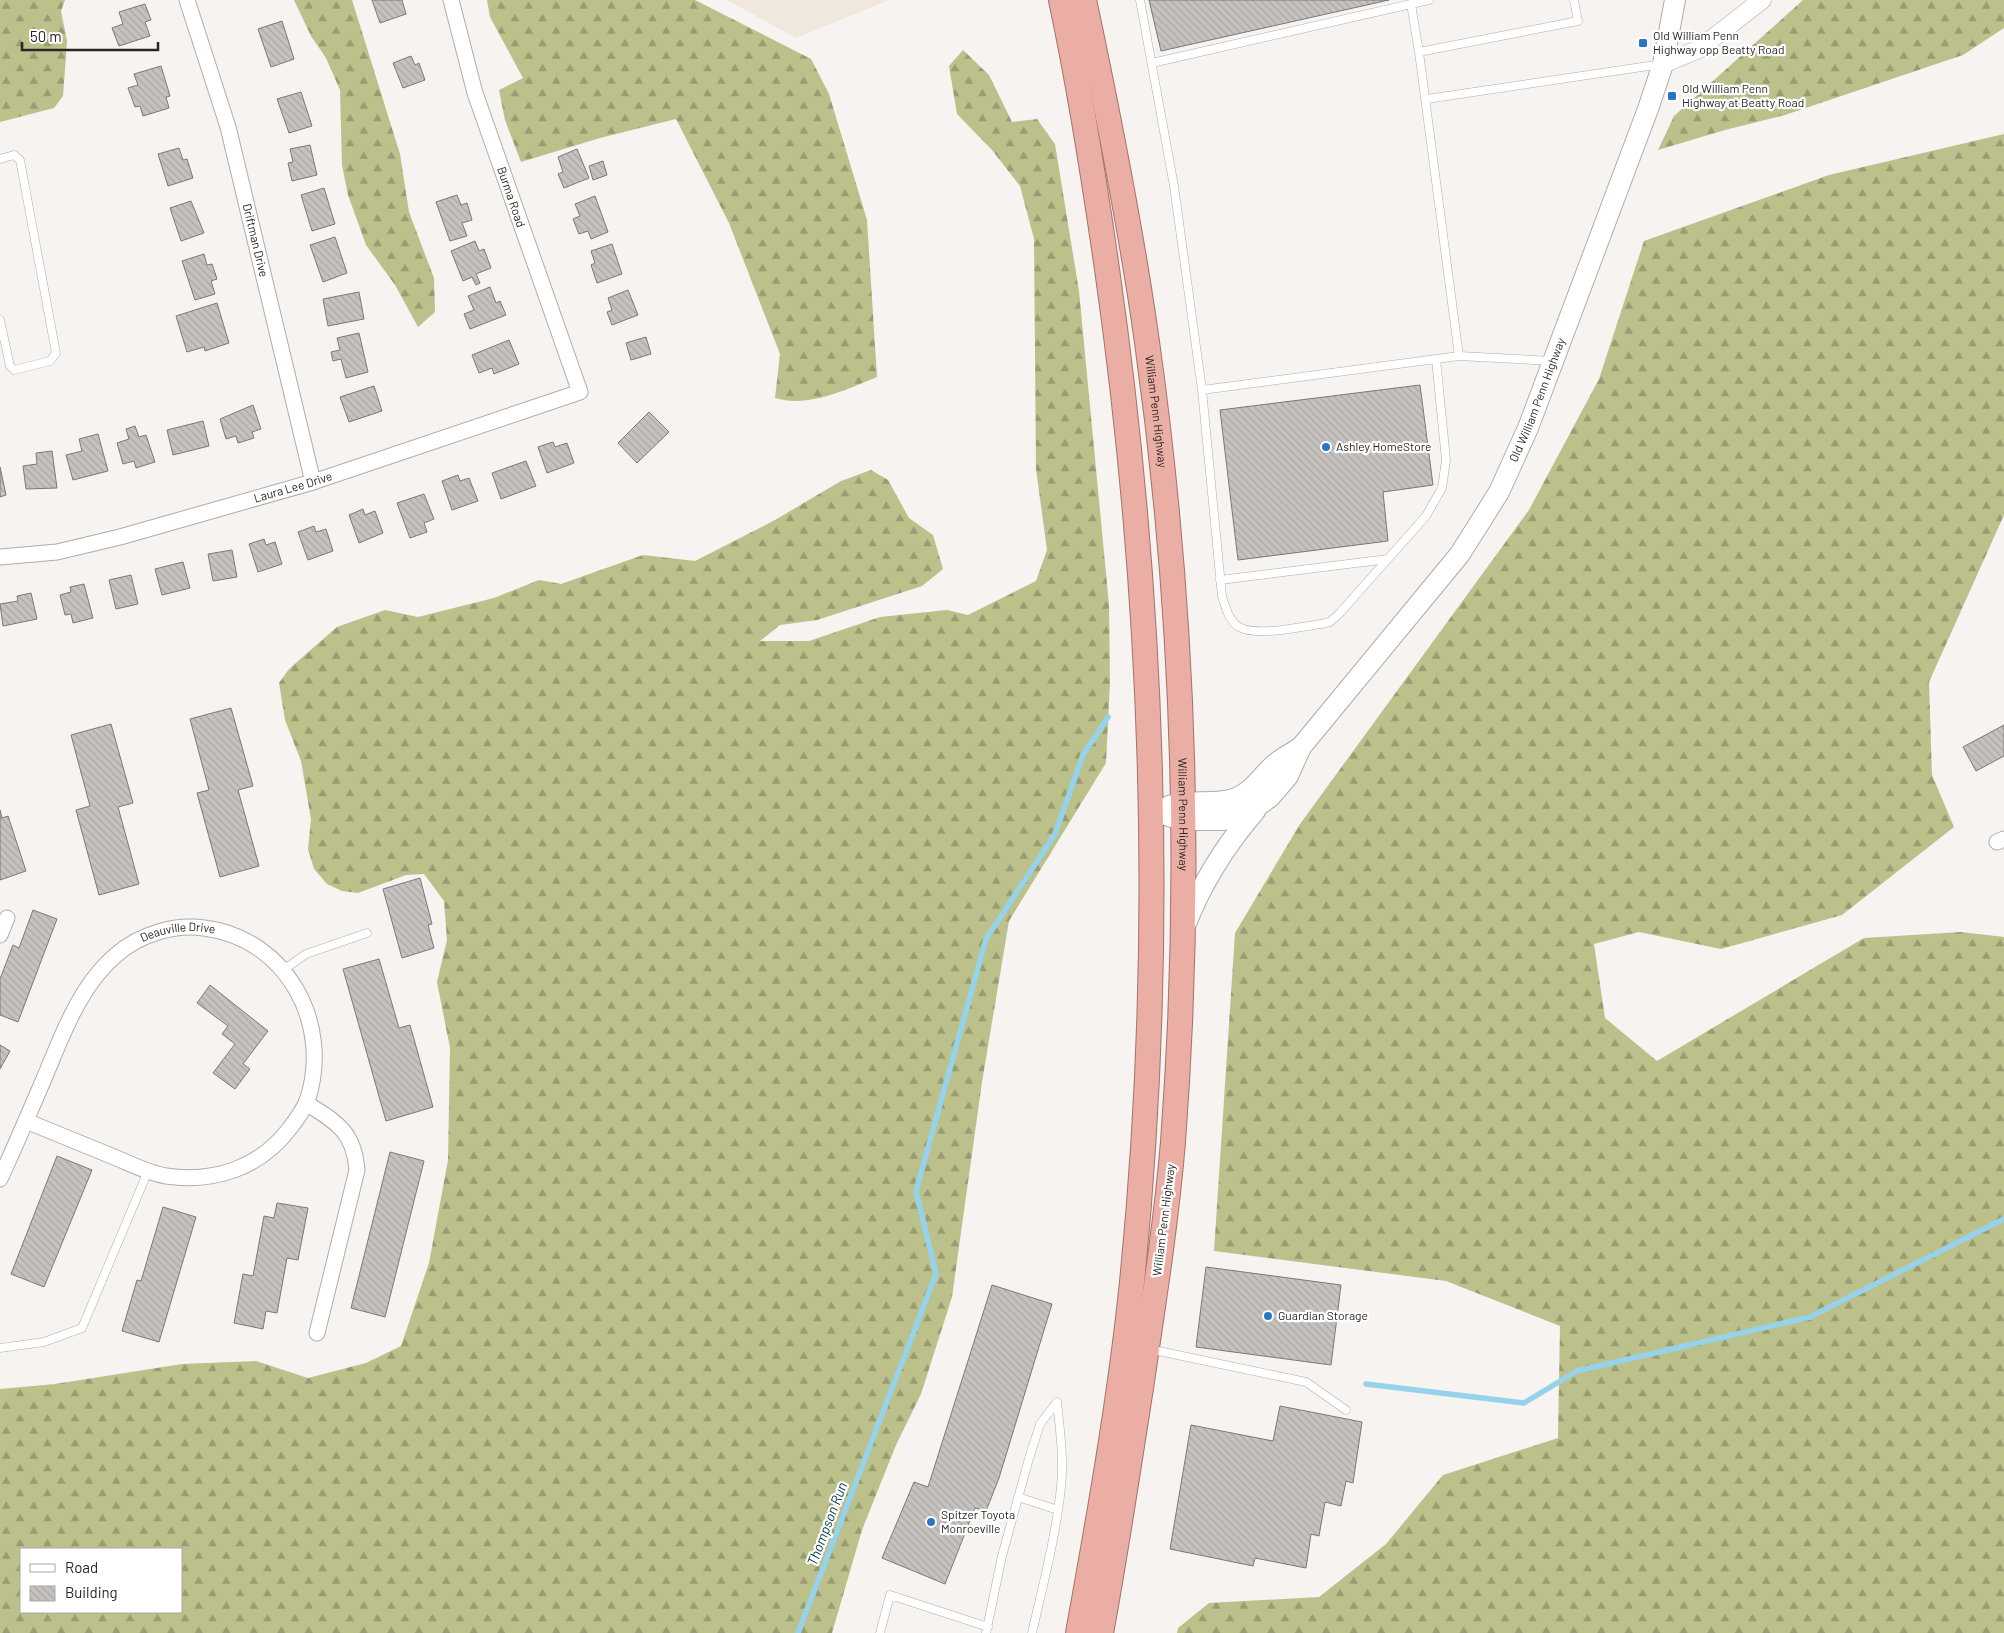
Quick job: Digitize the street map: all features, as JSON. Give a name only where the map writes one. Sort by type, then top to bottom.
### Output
[{"type":"highway","name":"William Penn Highway","points":[[1062,0],[1086,125],[1125,404],[1144,610],[1149,695],[1152,811],[1150,1012],[1139,1207],[1120,1370],[1078,1633]]},
{"type":"highway","name":"William Penn Highway","points":[[1084,0],[1122,188],[1155,402],[1174,598],[1182,811],[1182,933],[1172,1146],[1160,1259],[1147,1349],[1101,1633]]},
{"type":"main road","name":"Old William Penn Highway","points":[[1152,811],[1182,811],[1236,818],[1260,806],[1288,776],[1301,747],[1460,554],[1476,530],[1514,461],[1648,109],[1663,64],[1675,0]]},
{"type":"main road","name":"Old William Penn Highway","points":[[1182,811],[1240,796],[1257,784],[1274,765],[1301,747]]},
{"type":"main road","points":[[1182,933],[1197,895],[1213,866],[1235,834],[1260,806]]},
{"type":"street","name":"Driftman Drive","points":[[187,0],[228,127],[313,482]]},
{"type":"street","name":"Burma Road","points":[[451,0],[475,94],[580,392]]},
{"type":"street","points":[[1663,64],[1700,49],[1762,0]]},
{"type":"street","name":"Laura Lee Drive","points":[[0,557],[56,552],[120,537],[313,482],[580,392]]},
{"type":"street","points":[[0,935],[7,918]]},
{"type":"street","name":"Deauville Drive","points":[[0,1179],[67,1025],[92,981],[116,954],[139,940],[162,931],[188,926],[217,929],[247,940],[273,958],[292,981],[305,1006],[312,1036],[315,1064],[306,1103],[278,1144],[258,1159],[236,1170],[213,1176],[189,1178],[164,1176],[26,1121]]},
{"type":"street","points":[[306,1103],[336,1123],[345,1132],[356,1154],[358,1170],[317,1333]]},
{"type":"lane","points":[[1140,0],[1174,186],[1202,390],[1222,596],[1226,611],[1237,626],[1257,632],[1330,622],[1426,516],[1442,488],[1446,460],[1436,359]]},
{"type":"lane","points":[[1152,63],[1429,0]]},
{"type":"lane","points":[[1419,52],[1578,21],[1574,0]]},
{"type":"lane","points":[[1411,4],[1426,99],[1459,356]]},
{"type":"lane","points":[[1426,99],[1663,64]]},
{"type":"lane","points":[[0,159],[14,155],[20,160],[56,353],[50,361],[14,370],[10,366],[0,320]]},
{"type":"lane","points":[[1202,390],[1459,356],[1553,361]]},
{"type":"lane","points":[[1220,580],[1388,559]]},
{"type":"lane","points":[[283,970],[306,954],[367,934]]},
{"type":"lane","points":[[0,1348],[44,1342],[82,1328],[148,1171]]},
{"type":"lane","points":[[1147,1349],[1306,1382],[1346,1410]]},
{"type":"lane","points":[[880,1633],[890,1595],[987,1630],[1002,1556],[1040,1424],[1057,1402],[1062,1460],[1058,1510],[1032,1633]]},
{"type":"lane","points":[[1018,1497],[1058,1510]]},
{"type":"shaded area","points":[[727,0],[889,0],[796,38]]},
{"type":"green space","points":[[0,0],[65,0],[61,11],[67,41],[63,96],[54,108],[0,122]]},
{"type":"green space","points":[[294,0],[352,0],[400,154],[409,212],[434,278],[435,312],[418,327],[395,285],[366,245],[348,195],[342,165],[340,90],[326,58],[311,36]]},
{"type":"green space","points":[[487,0],[695,0],[811,59],[829,94],[867,220],[877,377],[840,392],[814,399],[788,401],[775,398],[780,354],[729,223],[676,119],[600,138],[521,162],[505,120],[499,90],[523,78],[490,17]]},
{"type":"green space","points":[[1803,0],[2004,0],[2004,28],[1963,55],[1785,115],[1658,150],[1674,116]]},
{"type":"green space","points":[[963,50],[989,75],[1012,122],[1037,119],[1055,144],[1079,291],[1109,605],[1110,682],[1106,763],[1009,921],[982,1082],[952,1297],[921,1394],[896,1445],[862,1530],[832,1633],[0,1633],[0,1389],[55,1384],[182,1364],[256,1361],[308,1378],[366,1363],[401,1346],[429,1263],[448,1160],[450,1048],[437,982],[447,940],[444,901],[424,874],[406,875],[358,893],[342,891],[327,884],[314,869],[308,849],[311,819],[301,761],[285,720],[279,683],[289,669],[337,627],[385,610],[418,617],[494,598],[539,580],[561,584],[643,555],[695,561],[775,520],[841,481],[871,470],[888,480],[909,518],[933,535],[943,569],[922,586],[817,620],[780,625],[760,641],[809,641],[880,617],[947,610],[968,615],[1036,581],[1047,550],[1036,469],[1034,239],[1020,186],[992,150],[957,114],[949,66]]},
{"type":"green space","points":[[2004,134],[2004,515],[1929,682],[1932,775],[1954,827],[1842,915],[1721,949],[1639,932],[1594,944],[1605,1018],[1657,1061],[1864,938],[1961,932],[2004,937],[2004,1633],[1177,1633],[1178,1628],[1209,1603],[1319,1597],[1386,1544],[1443,1475],[1558,1438],[1560,1326],[1446,1281],[1214,1251],[1235,933],[1300,824],[1529,510],[1599,379],[1644,241],[1829,175]]},
{"type":"building","points":[[372,0],[402,0],[406,14],[380,23]]},
{"type":"building","points":[[1149,0],[1389,0],[1161,51]]},
{"type":"building","points":[[145,4],[151,20],[145,22],[150,36],[119,46],[112,28],[123,24],[119,12]]},
{"type":"building","points":[[282,21],[294,59],[271,67],[258,29]]},
{"type":"building","points":[[411,56],[415,65],[419,63],[425,80],[403,88],[393,63]]},
{"type":"building","points":[[161,66],[170,96],[166,97],[169,108],[143,116],[140,106],[135,107],[128,88],[138,85],[134,74]]},
{"type":"building","points":[[301,92],[312,126],[289,133],[277,99]]},
{"type":"building","points":[[310,145],[317,175],[292,181],[288,163],[293,162],[290,149]]},
{"type":"building","points":[[179,148],[183,160],[187,159],[193,178],[168,186],[158,154]]},
{"type":"building","points":[[577,149],[589,178],[564,188],[558,174],[563,172],[558,157]]},
{"type":"building","points":[[603,161],[607,175],[593,180],[589,166]]},
{"type":"building","points":[[324,188],[335,224],[312,231],[301,195]]},
{"type":"building","points":[[457,195],[461,205],[467,203],[472,220],[462,223],[467,236],[450,241],[436,202]]},
{"type":"building","points":[[595,196],[608,232],[591,239],[588,231],[579,234],[573,219],[580,216],[575,204]]},
{"type":"building","points":[[191,201],[204,233],[181,241],[170,208]]},
{"type":"building","points":[[335,237],[347,273],[323,282],[310,245]]},
{"type":"building","points":[[475,241],[479,251],[484,249],[491,268],[476,274],[480,283],[476,285],[472,277],[463,281],[451,251]]},
{"type":"building","points":[[612,244],[622,274],[597,283],[591,265],[595,263],[591,251]]},
{"type":"building","points":[[204,254],[207,265],[212,264],[217,279],[211,281],[215,294],[195,300],[182,261]]},
{"type":"building","points":[[490,287],[496,303],[500,301],[506,315],[470,329],[464,314],[474,310],[468,296]]},
{"type":"building","points":[[628,290],[638,315],[612,325],[607,312],[612,310],[608,298]]},
{"type":"building","points":[[359,292],[364,319],[328,326],[323,299]]},
{"type":"building","points":[[217,303],[229,343],[205,351],[204,347],[187,352],[176,316]]},
{"type":"building","points":[[359,333],[368,372],[346,378],[341,359],[333,361],[331,352],[340,350],[337,338]]},
{"type":"building","points":[[646,337],[651,354],[631,360],[626,343]]},
{"type":"building","points":[[509,340],[519,364],[494,374],[492,368],[479,373],[472,355]]},
{"type":"building","name":"Ashley HomeStore","points":[[1420,385],[1433,485],[1383,492],[1388,541],[1238,560],[1220,410]]},
{"type":"building","points":[[374,386],[382,411],[349,422],[340,397]]},
{"type":"building","points":[[253,405],[261,429],[252,432],[254,438],[238,443],[236,436],[226,439],[220,419]]},
{"type":"building","points":[[649,412],[669,432],[637,463],[618,443]]},
{"type":"building","points":[[203,421],[209,446],[173,455],[167,430]]},
{"type":"building","points":[[135,426],[139,437],[146,435],[155,462],[136,468],[134,461],[123,464],[117,443],[129,439],[126,429]]},
{"type":"building","points":[[98,434],[108,471],[73,480],[66,455],[82,451],[79,439]]},
{"type":"building","points":[[553,442],[555,447],[567,443],[574,463],[547,473],[538,447]]},
{"type":"building","points":[[52,451],[57,488],[26,489],[23,466],[37,464],[36,453]]},
{"type":"building","points":[[526,461],[536,486],[501,499],[492,473]]},
{"type":"building","points":[[0,467],[6,495],[0,497]]},
{"type":"building","points":[[458,475],[460,481],[469,478],[478,501],[452,510],[442,481]]},
{"type":"building","points":[[424,494],[434,519],[424,523],[427,532],[410,538],[397,503]]},
{"type":"building","points":[[363,509],[365,515],[375,511],[383,533],[359,543],[349,515]]},
{"type":"building","points":[[314,526],[316,532],[326,529],[333,551],[308,560],[298,532]]},
{"type":"building","points":[[264,539],[266,545],[275,542],[282,564],[258,572],[249,544]]},
{"type":"building","points":[[232,550],[237,577],[213,581],[208,554]]},
{"type":"building","points":[[183,562],[190,588],[162,595],[155,569]]},
{"type":"building","points":[[131,575],[138,604],[116,609],[109,580]]},
{"type":"building","points":[[84,584],[93,618],[73,623],[71,614],[65,615],[60,595],[71,592],[70,587]]},
{"type":"building","points":[[31,593],[37,619],[3,626],[0,604],[18,601],[17,596]]},
{"type":"building","points":[[231,708],[253,786],[238,790],[259,866],[220,877],[197,793],[209,790],[190,719]]},
{"type":"building","points":[[111,724],[133,803],[118,807],[139,884],[99,895],[76,810],[90,806],[71,735]]},
{"type":"building","points":[[2004,725],[2004,756],[1976,771],[1963,747]]},
{"type":"building","points":[[0,810],[2,818],[8,816],[26,871],[0,880]]},
{"type":"building","points":[[420,878],[432,924],[428,925],[434,948],[402,958],[383,889]]},
{"type":"building","points":[[33,910],[57,919],[18,1022],[0,1015],[0,979],[13,945],[19,948]]},
{"type":"building","points":[[379,959],[399,1028],[410,1025],[433,1107],[386,1121],[343,969]]},
{"type":"building","points":[[210,985],[268,1031],[243,1064],[250,1069],[235,1089],[213,1073],[235,1044],[222,1034],[228,1026],[197,1003]]},
{"type":"building","points":[[0,1045],[10,1051],[0,1069]]},
{"type":"building","points":[[390,1152],[424,1161],[385,1317],[351,1308]]},
{"type":"building","points":[[57,1156],[92,1170],[44,1287],[11,1274]]},
{"type":"building","points":[[277,1203],[308,1208],[298,1260],[287,1258],[277,1313],[266,1311],[263,1329],[234,1323],[243,1274],[253,1276],[264,1216],[274,1218]]},
{"type":"building","points":[[163,1207],[196,1217],[159,1342],[122,1331],[137,1280],[141,1281]]},
{"type":"building","name":"Guardian Storage","points":[[1206,1267],[1341,1285],[1331,1365],[1196,1347]]},
{"type":"building","points":[[992,1285],[1052,1304],[999,1478],[986,1511],[975,1508],[945,1584],[882,1558],[914,1482],[928,1487]]},
{"type":"building","points":[[1280,1406],[1362,1422],[1353,1483],[1346,1481],[1341,1506],[1325,1502],[1319,1536],[1311,1534],[1306,1568],[1255,1558],[1253,1566],[1170,1549],[1191,1425],[1273,1441]]},
{"type":"waterway","name":"Thompson Run","points":[[798,1633],[936,1274],[916,1191],[986,939],[1055,834],[1083,755],[1108,717]]},
{"type":"waterway","points":[[1366,1384],[1524,1403],[1577,1371],[1810,1317],[2004,1219]]},
{"type":"place","name":"Old William Penn Highway opp Beatty Road","points":[[1643,43]]},
{"type":"place","name":"Old William Penn Highway at Beatty Road","points":[[1672,96]]},
{"type":"place","name":"Ashley HomeStore","points":[[1326,447]]},
{"type":"place","name":"Guardian Storage","points":[[1268,1316]]},
{"type":"place","name":"Spitzer Toyota Monroeville","points":[[931,1522]]}]
